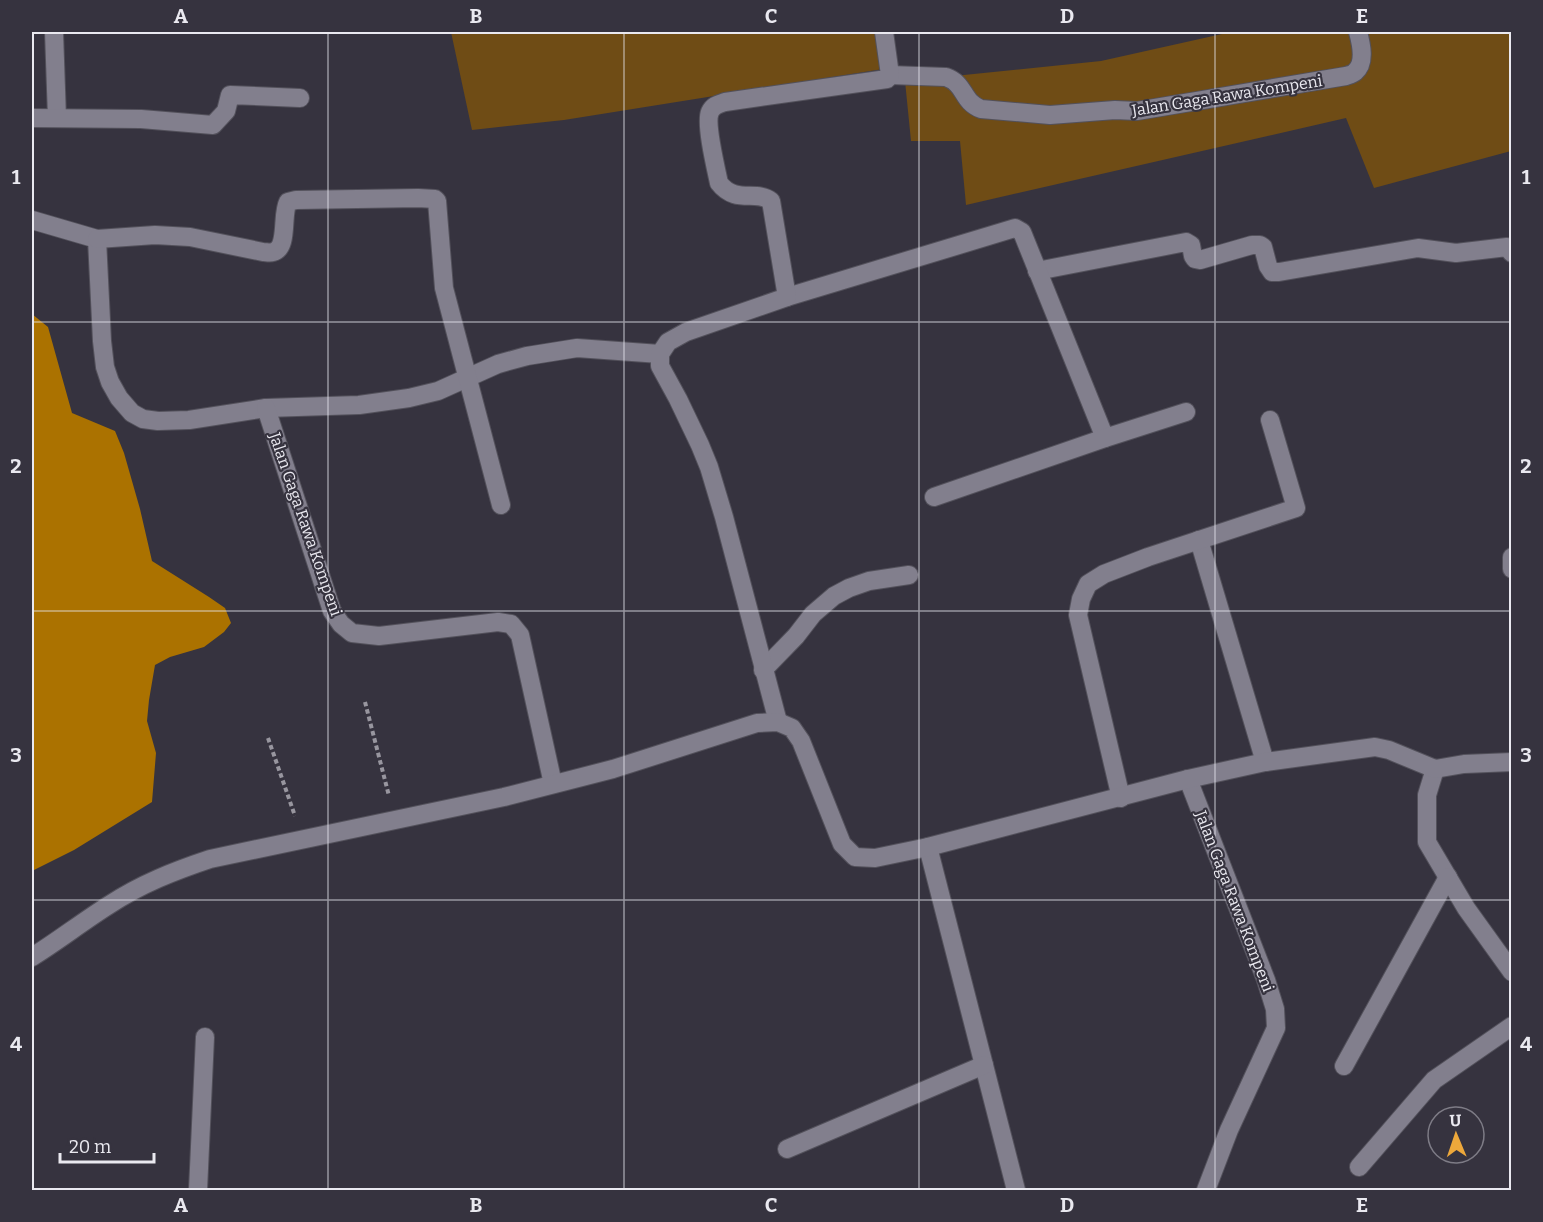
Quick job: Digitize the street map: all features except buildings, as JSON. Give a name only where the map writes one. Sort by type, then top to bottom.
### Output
[{"type":"street","points":[[54,32],[57,118]]},
{"type":"street","points":[[884,32],[890,75]]},
{"type":"street","name":"Jalan Gaga Rawa Kompeni","points":[[787,297],[771,201],[764,196],[733,194],[724,190],[719,183],[709,124],[710,113],[715,105],[887,79],[890,75],[946,77],[954,80],[973,106],[981,109],[1050,115],[1115,110],[1137,111],[1346,76],[1357,71],[1361,63],[1362,51],[1358,32]]},
{"type":"street","points":[[32,118],[141,119],[213,125],[226,111],[230,95],[300,98]]},
{"type":"street","points":[[32,220],[97,239],[190,237],[263,252],[275,252],[283,240],[285,208],[288,202],[296,200],[435,199],[444,288],[501,505]]},
{"type":"street","points":[[778,722],[709,467],[660,366],[660,354],[668,342],[686,332],[787,297],[1015,228],[1022,232],[1105,438]]},
{"type":"street","name":"Jalan Gaga Rawa Kompeni","points":[[97,239],[105,367],[119,398],[132,413],[142,419],[158,422],[189,420],[266,408],[359,405],[409,398],[438,391],[498,364],[527,356],[577,348],[660,354]]},
{"type":"street","points":[[1037,271],[1186,242],[1191,245],[1195,259],[1200,260],[1252,245],[1260,245],[1263,247],[1272,272],[1418,248],[1456,253],[1507,247],[1512,253]]},
{"type":"street","name":"Jalan Gaga Rawa Kompeni","points":[[266,408],[332,611],[341,624],[352,633],[379,636],[498,622],[511,624],[520,635],[553,784]]},
{"type":"street","points":[[934,497],[1186,412]]},
{"type":"street","points":[[1120,798],[1078,615],[1081,599],[1089,584],[1104,574],[1296,508],[1270,420]]},
{"type":"street","points":[[1199,540],[1265,762]]},
{"type":"street","points":[[1512,557],[1512,569]]},
{"type":"street","points":[[763,669],[796,636],[813,614],[834,597],[849,588],[869,581],[909,574]]},
{"type":"street","points":[[32,957],[109,904],[174,871],[210,859],[504,797],[613,769],[757,723],[778,722],[792,728],[801,741],[842,844],[855,857],[875,858],[928,847],[1188,779],[1265,762],[1375,747],[1389,750],[1435,769],[1464,764],[1512,762]]},
{"type":"street","points":[[1435,769],[1427,795],[1427,842],[1466,908],[1512,972]]},
{"type":"street","name":"Jalan Gaga Rawa Kompeni","points":[[1188,779],[1266,980],[1275,1009],[1276,1029],[1229,1130],[1206,1191]]},
{"type":"street","points":[[928,847],[1016,1191]]},
{"type":"street","points":[[1344,1066],[1448,877]]},
{"type":"street","points":[[1359,1167],[1434,1080],[1512,1026]]},
{"type":"street","points":[[198,1191],[205,1037]]},
{"type":"street","points":[[787,1149],[984,1065]]},
{"type":"path","points":[[365,702],[396,820]]},
{"type":"path","points":[[268,738],[303,839]]},
{"type":"shaded area","points":[[451,32],[875,32],[883,69],[564,120],[472,130]]},
{"type":"shaded area","points":[[1231,32],[1511,32],[1511,151],[1374,188],[1346,118],[966,205],[960,141],[911,141],[905,81],[1101,61]]},
{"type":"shaded area","points":[[32,314],[48,327],[72,413],[115,431],[124,453],[140,509],[152,561],[225,608],[231,623],[224,632],[204,647],[170,657],[155,665],[147,721],[156,753],[152,802],[74,850],[32,871]]}]
